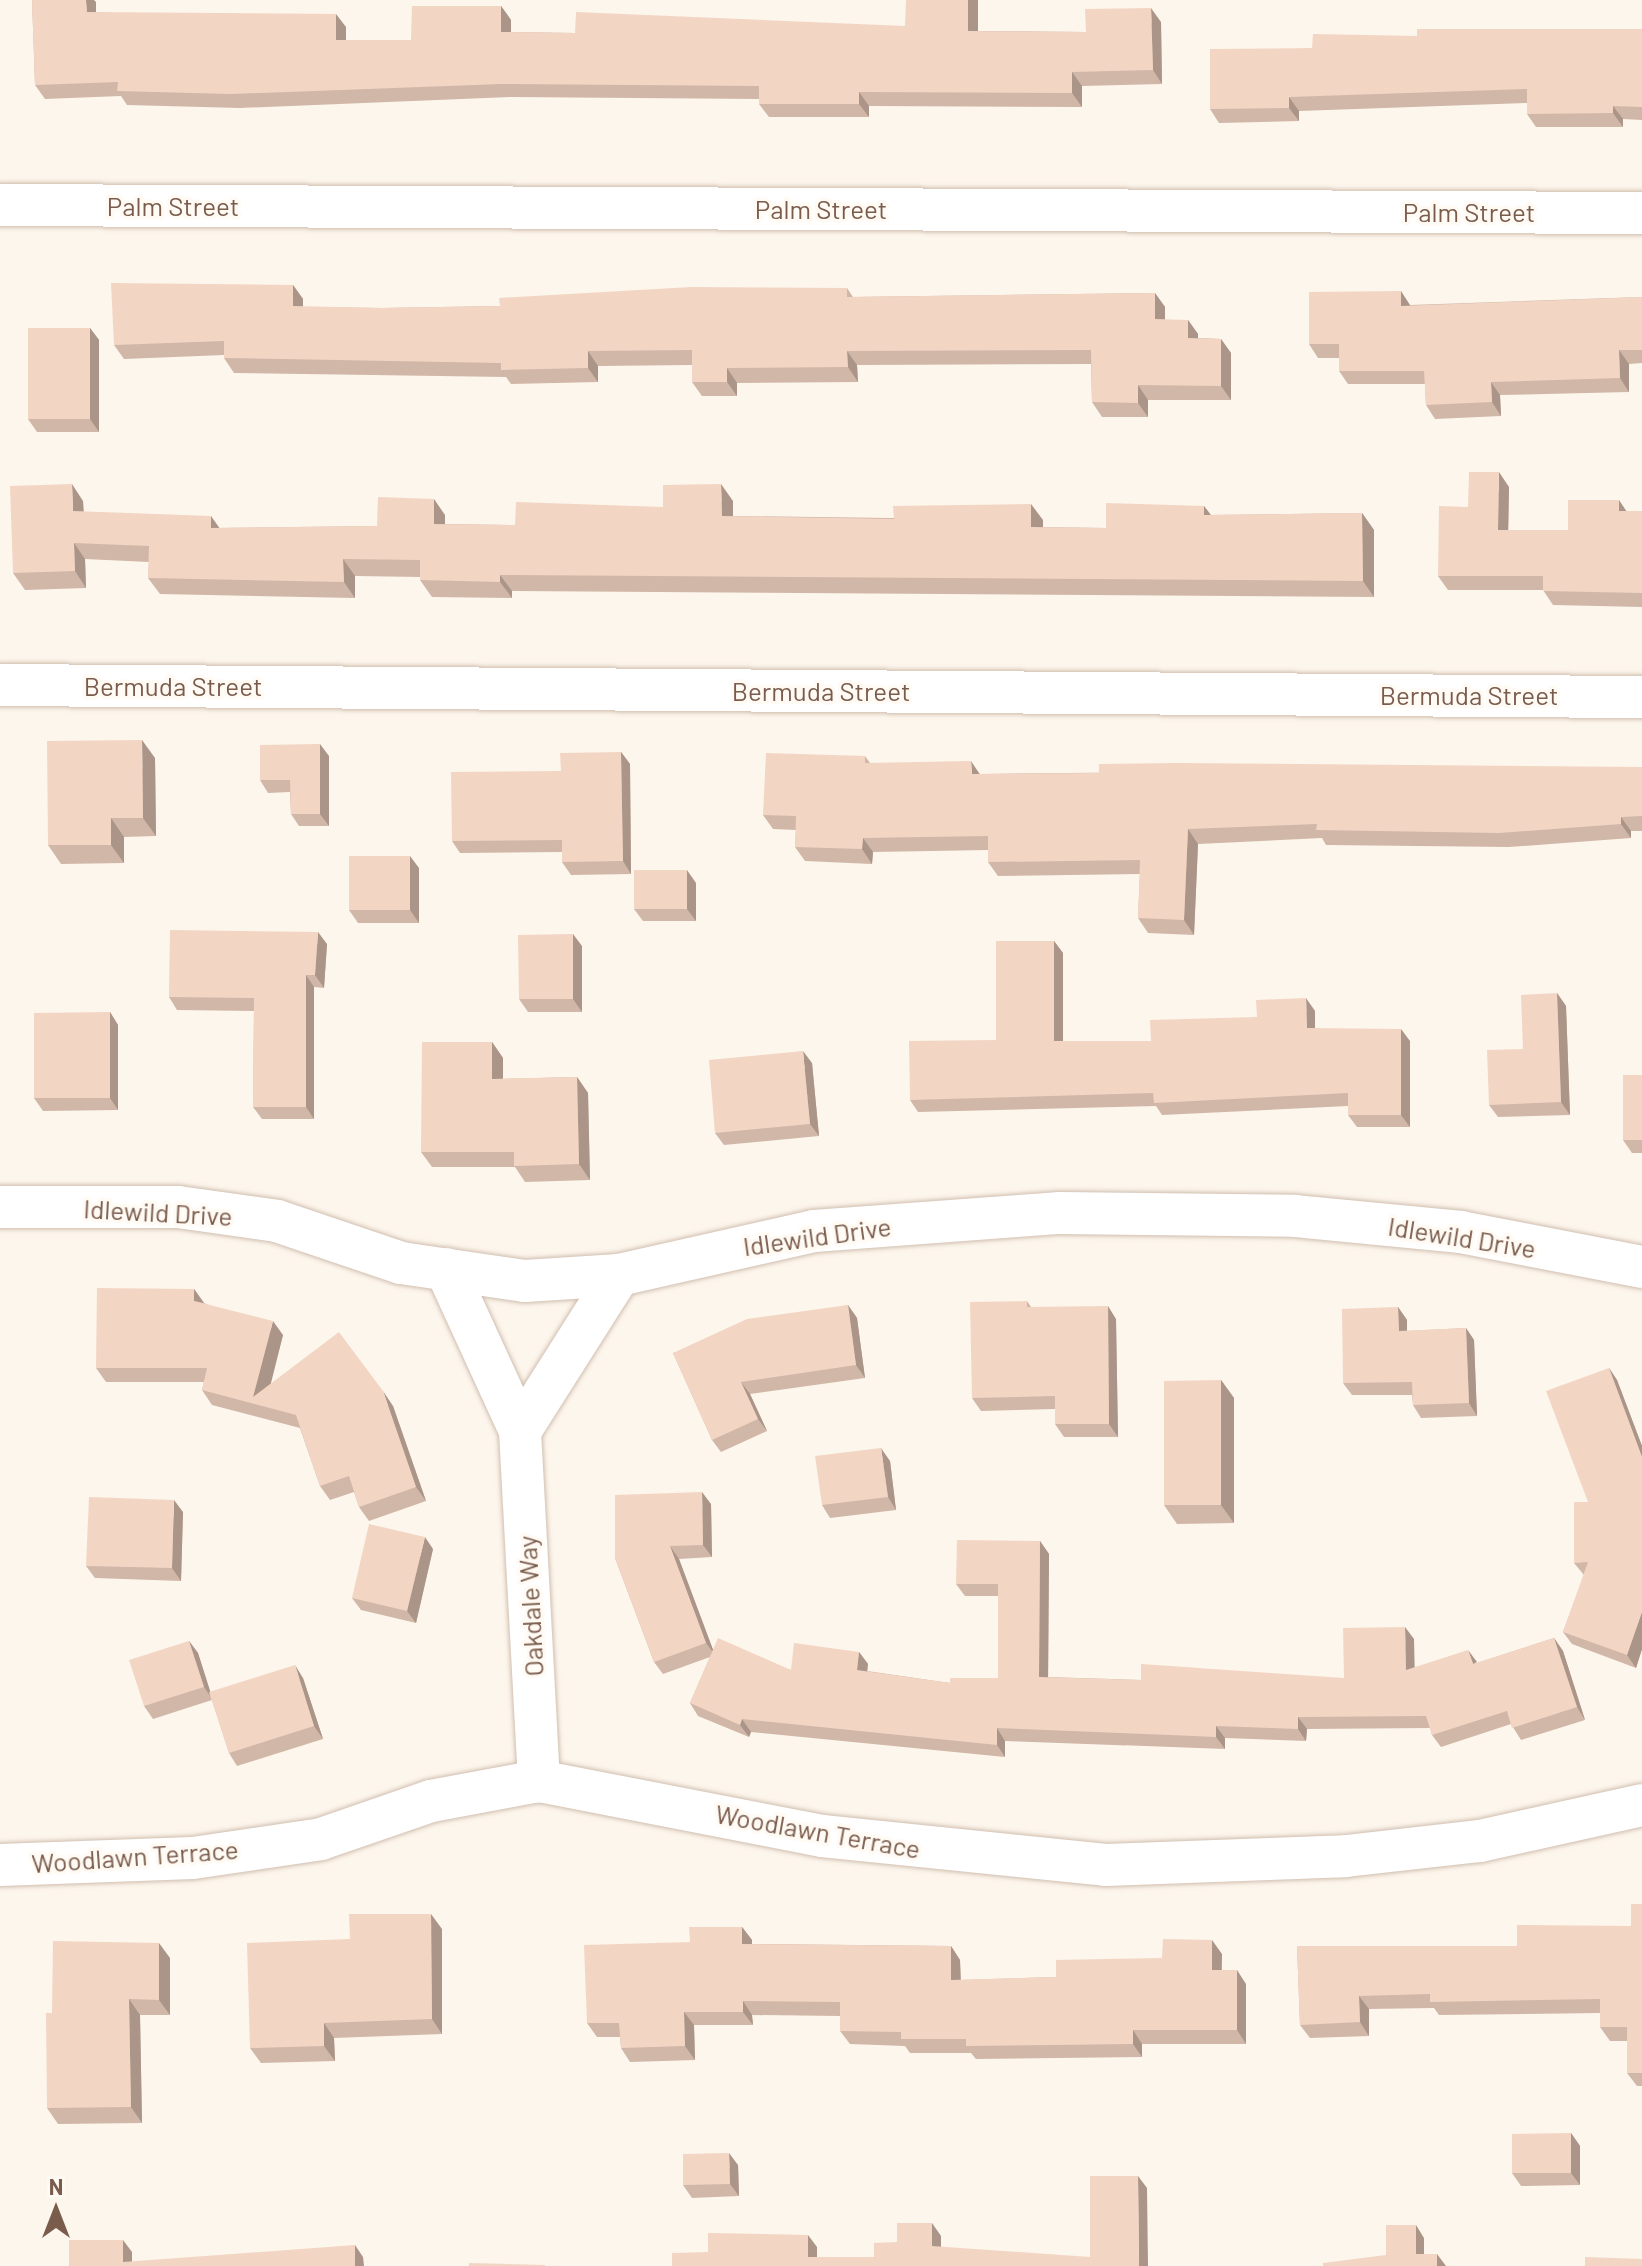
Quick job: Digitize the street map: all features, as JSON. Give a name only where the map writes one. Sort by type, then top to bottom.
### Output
[{"type":"street","name":"Palm Street","points":[[0,205],[1642,213]]},
{"type":"street","name":"Bermuda Street","points":[[0,685],[1642,697]]},
{"type":"street","name":"Idlewild Drive","points":[[0,1207],[178,1207],[277,1221],[401,1263],[525,1281],[619,1275],[814,1231],[1060,1213],[1295,1216],[1461,1232],[1642,1267]]},
{"type":"street","name":"Oakdale Way","points":[[446,1269],[520,1431],[539,1781]]},
{"type":"street","points":[[520,1431],[619,1275]]},
{"type":"street","name":"Woodlawn Terrace","points":[[0,1865],[193,1858],[321,1839],[431,1801],[539,1781],[822,1836],[1106,1865],[1346,1856],[1480,1841],[1642,1805]]},
{"type":"building","points":[[32,0],[86,0],[87,12],[336,14],[336,40],[411,40],[412,6],[501,6],[501,32],[575,33],[576,12],[905,26],[906,0],[968,0],[968,31],[1086,32],[1085,9],[1151,8],[1153,70],[1072,72],[1072,93],[859,92],[859,104],[759,104],[759,86],[501,84],[231,94],[117,91],[118,82],[35,85]]},
{"type":"building","points":[[1417,29],[1642,29],[1642,107],[1613,106],[1613,113],[1527,114],[1527,89],[1289,97],[1289,108],[1210,109],[1210,49],[1312,48],[1313,34],[1417,36]]},
{"type":"building","points":[[111,283],[293,285],[293,306],[382,308],[500,306],[499,298],[691,287],[847,288],[847,297],[1155,293],[1155,319],[1188,320],[1188,338],[1221,339],[1221,386],[1138,385],[1138,403],[1092,402],[1091,350],[847,351],[848,367],[727,368],[727,382],[692,382],[692,350],[588,351],[588,368],[501,370],[501,363],[224,358],[224,341],[114,345]]},
{"type":"building","points":[[1401,291],[1401,306],[1642,297],[1642,350],[1619,350],[1620,378],[1491,382],[1492,402],[1426,405],[1424,371],[1339,371],[1339,344],[1309,344],[1309,292]]},
{"type":"building","points":[[28,328],[90,328],[90,419],[28,419]]},
{"type":"building","points":[[1469,472],[1499,472],[1498,530],[1568,530],[1568,500],[1619,500],[1619,511],[1642,511],[1642,593],[1543,591],[1543,576],[1438,576],[1439,506],[1468,507]]},
{"type":"building","points":[[72,484],[73,511],[211,516],[211,528],[377,526],[378,497],[434,499],[434,524],[515,525],[516,502],[663,507],[663,485],[721,484],[722,516],[894,519],[893,506],[1031,504],[1031,527],[1106,528],[1106,503],[1204,506],[1204,515],[1362,513],[1363,581],[500,575],[500,582],[420,580],[420,560],[343,559],[344,582],[148,578],[149,546],[74,543],[75,571],[13,573],[10,486]]},
{"type":"building","points":[[142,740],[143,818],[111,818],[111,845],[48,845],[47,741]]},
{"type":"building","points":[[320,744],[320,814],[291,814],[290,780],[260,780],[260,745]]},
{"type":"building","points":[[621,752],[623,861],[562,862],[562,840],[452,841],[451,772],[561,771],[560,753]]},
{"type":"building","points":[[766,753],[865,756],[865,763],[971,761],[972,774],[1099,773],[1099,764],[1177,763],[1642,767],[1642,816],[1621,817],[1621,824],[1499,833],[1316,830],[1317,824],[1188,829],[1184,920],[1138,918],[1140,860],[988,862],[988,836],[863,838],[862,849],[795,847],[796,816],[763,815]]},
{"type":"building","points":[[349,856],[410,856],[410,910],[349,910]]},
{"type":"building","points":[[634,870],[687,870],[687,909],[634,909]]},
{"type":"building","points":[[170,930],[318,932],[315,975],[306,975],[306,1107],[253,1107],[254,998],[169,997]]},
{"type":"building","points":[[573,934],[573,999],[519,999],[518,935]]},
{"type":"building","points":[[996,941],[1054,941],[1054,1041],[1151,1041],[1150,1020],[1257,1017],[1256,1000],[1306,998],[1307,1028],[1401,1029],[1401,1115],[1348,1115],[1348,1093],[1154,1103],[1153,1093],[910,1100],[909,1041],[996,1040]]},
{"type":"building","points":[[1557,993],[1561,1102],[1489,1105],[1487,1050],[1523,1049],[1521,995]]},
{"type":"building","points":[[110,1012],[110,1098],[34,1098],[34,1013]]},
{"type":"building","points":[[422,1042],[492,1042],[492,1079],[577,1077],[579,1164],[514,1166],[514,1152],[421,1152]]},
{"type":"building","points":[[803,1051],[810,1124],[715,1133],[709,1060]]},
{"type":"building","points":[[1623,1075],[1642,1075],[1642,1140],[1623,1140]]},
{"type":"building","points":[[97,1288],[194,1289],[194,1301],[273,1321],[253,1397],[339,1332],[383,1391],[416,1487],[359,1507],[349,1476],[320,1486],[296,1415],[202,1390],[207,1368],[96,1368]]},
{"type":"building","points":[[1027,1301],[1027,1307],[1108,1306],[1109,1424],[1055,1424],[1055,1396],[972,1398],[970,1302]]},
{"type":"building","points":[[848,1305],[856,1365],[741,1382],[758,1419],[712,1440],[673,1353],[747,1319]]},
{"type":"building","points":[[1398,1307],[1399,1331],[1466,1328],[1469,1403],[1413,1405],[1412,1382],[1343,1383],[1342,1309]]},
{"type":"building","points":[[1609,1368],[1642,1457],[1642,1612],[1627,1655],[1563,1632],[1588,1562],[1574,1563],[1574,1502],[1588,1502],[1546,1391]]},
{"type":"building","points":[[1221,1380],[1221,1505],[1164,1505],[1164,1381]]},
{"type":"building","points":[[881,1448],[888,1497],[822,1505],[815,1456]]},
{"type":"building","points":[[702,1492],[703,1545],[670,1546],[706,1643],[654,1662],[615,1558],[615,1495]]},
{"type":"building","points":[[89,1497],[174,1500],[172,1568],[86,1566]]},
{"type":"building","points":[[369,1524],[425,1537],[407,1611],[352,1598]]},
{"type":"building","points":[[957,1540],[1040,1541],[1039,1677],[1141,1680],[1141,1664],[1344,1678],[1343,1628],[1405,1627],[1406,1670],[1468,1650],[1473,1664],[1554,1638],[1577,1707],[1512,1728],[1507,1711],[1432,1735],[1426,1716],[1298,1717],[1298,1729],[1216,1726],[1216,1737],[997,1728],[997,1745],[742,1719],[740,1725],[690,1703],[718,1638],[791,1670],[794,1643],[859,1652],[857,1670],[950,1683],[950,1678],[998,1678],[998,1584],[956,1584]]},
{"type":"building","points":[[189,1641],[204,1687],[144,1706],[129,1660]]},
{"type":"building","points":[[295,1665],[314,1726],[229,1753],[209,1692]]},
{"type":"building","points":[[1631,1904],[1642,1904],[1642,2073],[1627,2073],[1627,2027],[1600,2027],[1600,1999],[1430,2002],[1430,1994],[1359,1996],[1360,2022],[1300,2025],[1297,1946],[1517,1946],[1517,1925],[1631,1926]]},
{"type":"building","points":[[349,1914],[431,1914],[432,2019],[324,2023],[324,2046],[250,2048],[247,1943],[350,1939]]},
{"type":"building","points":[[689,1927],[742,1927],[742,1944],[951,1946],[951,1980],[1056,1977],[1056,1960],[1162,1958],[1163,1939],[1212,1940],[1212,1970],[1237,1970],[1237,2030],[1133,2030],[1133,2044],[966,2046],[966,2039],[901,2039],[901,2032],[840,2031],[840,2002],[743,2001],[743,2012],[684,2012],[685,2046],[621,2048],[619,2023],[587,2023],[584,1945],[690,1942]]},
{"type":"building","points":[[53,1941],[159,1943],[159,2000],[129,1999],[131,2107],[47,2108],[46,2013],[52,2013]]},
{"type":"building","points":[[1571,2133],[1571,2173],[1512,2173],[1512,2134]]},
{"type":"building","points":[[729,2153],[730,2184],[683,2185],[683,2154]]},
{"type":"building","points":[[1090,2176],[1138,2176],[1139,2266],[672,2266],[672,2253],[708,2252],[708,2233],[808,2235],[808,2257],[874,2257],[874,2243],[897,2242],[897,2223],[932,2223],[932,2246],[1090,2257]]},
{"type":"building","points":[[1386,2225],[1416,2225],[1416,2254],[1437,2254],[1437,2266],[1323,2266],[1323,2263],[1386,2255]]},
{"type":"building","points":[[69,2240],[123,2240],[123,2262],[355,2245],[355,2266],[69,2266]]},
{"type":"building","points":[[1585,2257],[1642,2259],[1642,2266],[1585,2266]]},
{"type":"building","points":[[469,2263],[545,2265],[545,2266],[469,2266]]}]
